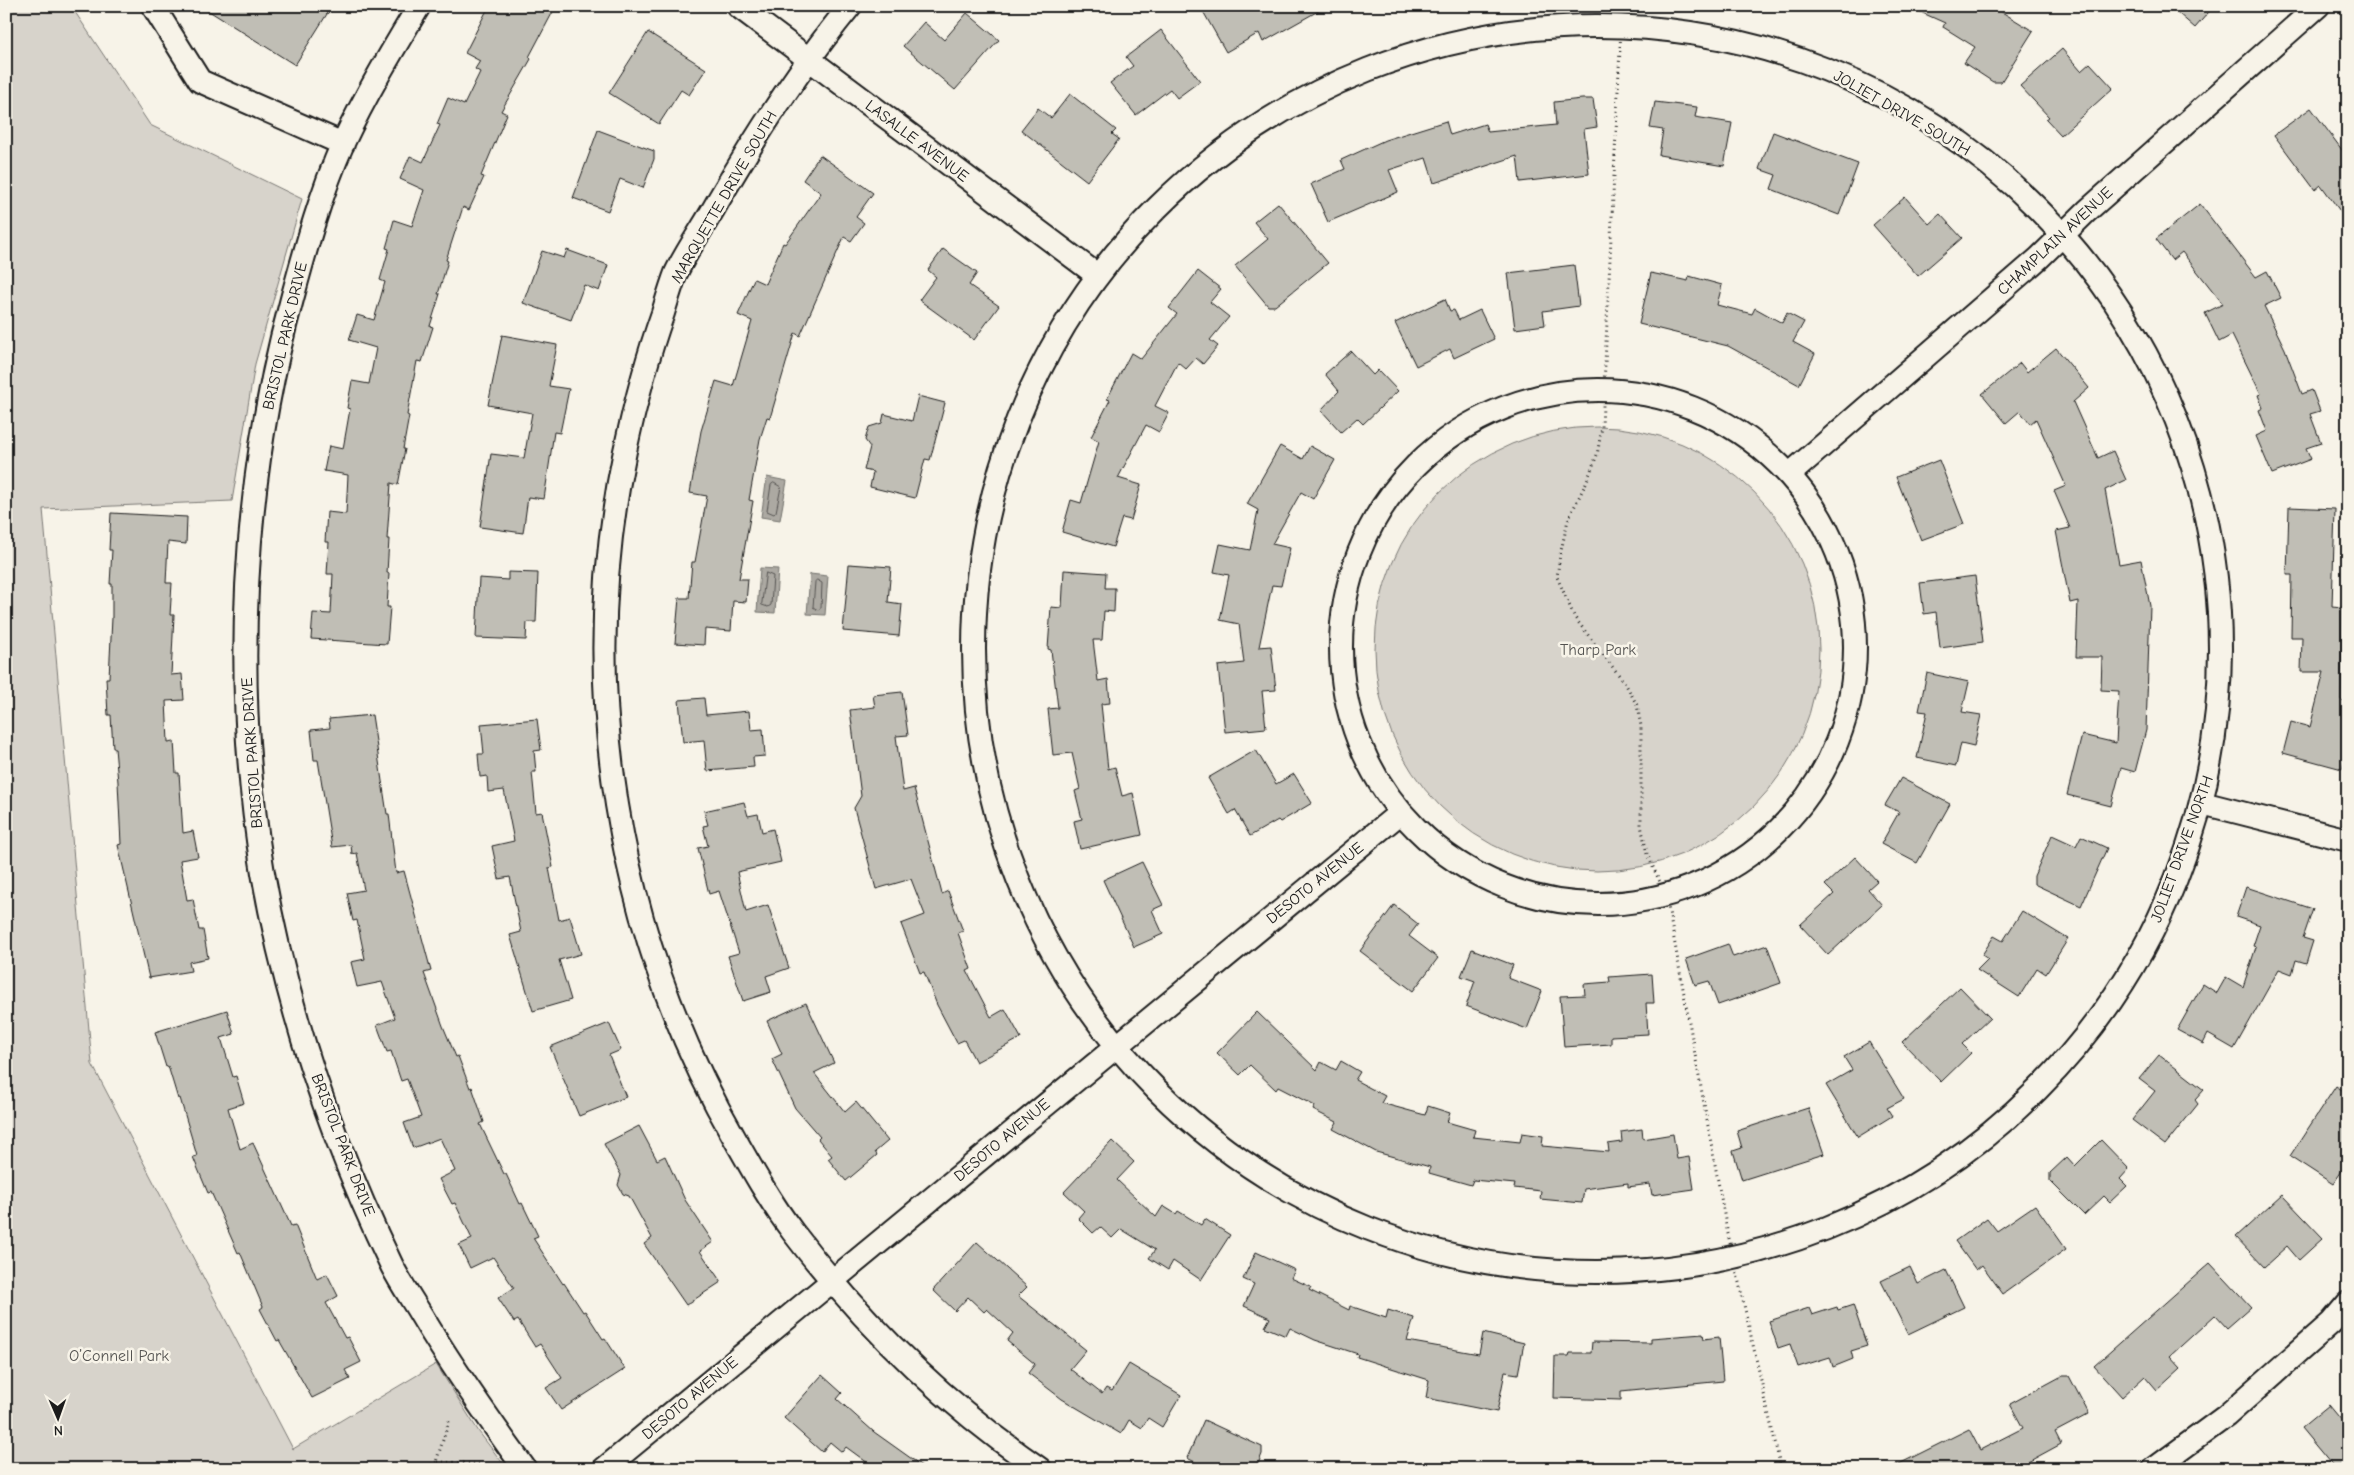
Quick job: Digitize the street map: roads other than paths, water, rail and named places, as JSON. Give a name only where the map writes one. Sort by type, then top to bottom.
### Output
[{"type":"street","points":[[153,6],[200,81],[343,144]]},
{"type":"street","name":"BRISTOL PARK DRIVE","points":[[419,6],[386,61],[343,144],[304,256],[277,354],[266,413],[250,539],[246,653],[251,768],[256,822],[264,875],[290,995],[328,1113],[351,1172],[394,1269],[452,1367],[525,1469]]},
{"type":"street","name":"LASALLE AVENUE","points":[[738,6],[1097,275]]},
{"type":"street","name":"MARQUETTE DRIVE SOUTH","points":[[850,6],[807,59],[756,135],[676,273],[652,342],[628,434],[614,506],[606,586],[604,673],[607,724],[620,829],[633,887],[669,1002],[696,1065],[761,1184],[793,1232],[832,1281],[899,1355],[967,1414],[1040,1469]]},
{"type":"street","name":"CHAMPLAIN AVENUE","points":[[1790,474],[2039,258],[2062,234],[2318,6]]},
{"type":"street","name":"JOLIET DRIVE SOUTH","points":[[1118,1045],[1058,964],[1012,865],[982,760],[974,661],[975,611],[984,524],[1006,444],[1030,390],[1052,347],[1097,275],[1116,250],[1159,203],[1191,173],[1233,141],[1268,118],[1332,84],[1399,58],[1440,46],[1526,28],[1622,16],[1676,31],[1771,52],[1834,73],[1965,147],[2007,180],[2062,234]]},
{"type":"street","name":"JOLIET DRIVE NORTH","points":[[1118,1045],[1160,1095],[1187,1119],[1245,1164],[1292,1192],[1372,1230],[1445,1253],[1497,1265],[1533,1269],[1571,1272],[1640,1271],[1733,1257],[1831,1227],[1918,1183],[1992,1132],[2055,1073],[2095,1024],[2126,979],[2148,939],[2170,890],[2202,803],[2212,772],[2221,720],[2224,656],[2221,588],[2210,518],[2193,451],[2159,373],[2116,301],[2062,234]]},
{"type":"street","points":[[1604,389],[1682,402],[1749,437],[1790,474],[1838,549],[1856,635],[1851,698],[1827,767],[1789,821],[1751,854],[1706,880],[1666,895],[1624,903],[1538,897],[1475,874],[1435,846],[1400,813],[1372,772],[1352,726],[1340,659],[1346,588],[1372,522],[1419,460],[1489,412],[1542,395],[1604,389]]},
{"type":"street","points":[[2202,803],[2348,840]]},
{"type":"street","name":"DESOTO AVENUE","points":[[604,1469],[1400,813]]},
{"type":"street","points":[[2154,1469],[2226,1416],[2330,1323],[2348,1303]]},
{"type":"water","points":[[767,477],[787,481],[780,520],[761,517]]},
{"type":"water","points":[[760,568],[778,569],[775,613],[757,612]]},
{"type":"water","points":[[810,574],[828,576],[825,615],[807,614]]},
{"type":"park label","name":"Tharp Park","points":[[1598,650]]},
{"type":"park label","name":"O’Connell Park","points":[[119,1356]]}]
